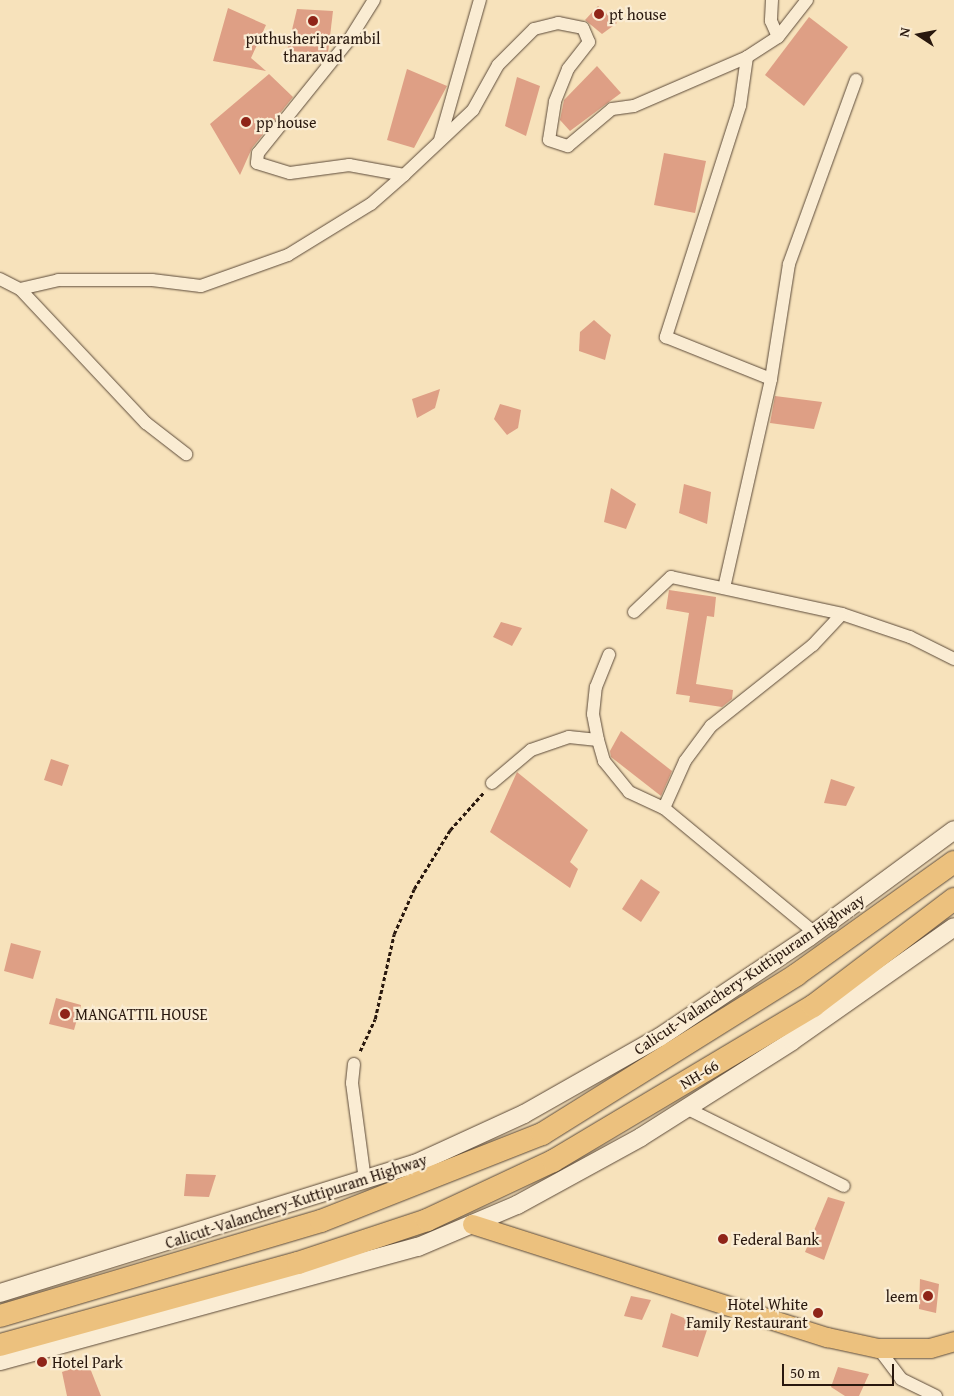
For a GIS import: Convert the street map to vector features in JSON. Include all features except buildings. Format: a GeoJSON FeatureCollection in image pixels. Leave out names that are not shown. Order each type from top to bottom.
{"type":"FeatureCollection","features":[{"type":"Feature","properties":{"kind":"highway","name":"Calicut-Valanchery-Kuttipuram Highway"},"geometry":{"type":"LineString","coordinates":[[0,1316],[321,1221],[542,1134],[796,975],[954,862]]}},
{"type":"Feature","properties":{"kind":"highway","name":"NH-66"},"geometry":{"type":"LineString","coordinates":[[0,1345],[298,1262],[427,1220],[553,1161],[813,1006],[954,899]]}},
{"type":"Feature","properties":{"kind":"main road"},"geometry":{"type":"LineString","coordinates":[[472,1224],[827,1336],[878,1348],[930,1348],[954,1341]]}},
{"type":"Feature","properties":{"kind":"street"},"geometry":{"type":"LineString","coordinates":[[374,0],[349,40],[258,153],[257,163],[290,173],[349,165],[404,175]]}},
{"type":"Feature","properties":{"kind":"street"},"geometry":{"type":"LineString","coordinates":[[440,142],[480,0]]}},
{"type":"Feature","properties":{"kind":"street"},"geometry":{"type":"LineString","coordinates":[[772,0],[771,21],[778,36]]}},
{"type":"Feature","properties":{"kind":"street"},"geometry":{"type":"LineString","coordinates":[[20,288],[58,280],[152,280],[201,286],[288,255],[371,204],[440,142],[473,110],[498,65],[534,29],[558,23],[583,28],[589,42],[568,69],[555,102],[549,140],[568,146],[612,109],[634,106],[747,57],[778,36],[807,0]]}},
{"type":"Feature","properties":{"kind":"street"},"geometry":{"type":"LineString","coordinates":[[747,57],[740,106],[666,337],[771,379]]}},
{"type":"Feature","properties":{"kind":"street"},"geometry":{"type":"LineString","coordinates":[[724,588],[771,379],[789,264],[856,80]]}},
{"type":"Feature","properties":{"kind":"street"},"geometry":{"type":"LineString","coordinates":[[0,279],[20,288],[146,423],[186,454]]}},
{"type":"Feature","properties":{"kind":"street"},"geometry":{"type":"LineString","coordinates":[[634,612],[671,577],[842,614],[910,638],[954,660]]}},
{"type":"Feature","properties":{"kind":"street"},"geometry":{"type":"LineString","coordinates":[[664,808],[686,761],[711,726],[814,645],[842,614]]}},
{"type":"Feature","properties":{"kind":"street"},"geometry":{"type":"LineString","coordinates":[[609,654],[596,687],[593,714],[604,761],[629,792],[664,808],[815,932]]}},
{"type":"Feature","properties":{"kind":"street"},"geometry":{"type":"LineString","coordinates":[[492,783],[531,750],[569,737],[598,740]]}},
{"type":"Feature","properties":{"kind":"street","name":"Calicut-Valanchery-Kuttipuram Highway"},"geometry":{"type":"LineString","coordinates":[[0,1293],[415,1164],[524,1114],[660,1037],[815,932],[954,830]]}},
{"type":"Feature","properties":{"kind":"street"},"geometry":{"type":"LineString","coordinates":[[0,1361],[418,1247],[517,1205],[686,1108],[792,1041],[954,927]]}},
{"type":"Feature","properties":{"kind":"street"},"geometry":{"type":"LineString","coordinates":[[354,1064],[352,1083],[365,1180]]}},
{"type":"Feature","properties":{"kind":"street"},"geometry":{"type":"LineString","coordinates":[[686,1108],[844,1186]]}},
{"type":"Feature","properties":{"kind":"street"},"geometry":{"type":"LineString","coordinates":[[878,1348],[901,1379],[936,1396]]}},
{"type":"Feature","properties":{"kind":"path"},"geometry":{"type":"LineString","coordinates":[[354,1064],[375,1019],[394,934],[414,889],[450,830],[492,783]]}},
{"type":"Feature","properties":{"kind":"place","name":"pt house"},"geometry":{"type":"Point","coordinates":[599,14]}},
{"type":"Feature","properties":{"kind":"place","name":"puthusheriparambil tharavad"},"geometry":{"type":"Point","coordinates":[313,21]}},
{"type":"Feature","properties":{"kind":"place","name":"pp house"},"geometry":{"type":"Point","coordinates":[246,122]}},
{"type":"Feature","properties":{"kind":"place","name":"MANGATTIL HOUSE"},"geometry":{"type":"Point","coordinates":[65,1014]}},
{"type":"Feature","properties":{"kind":"place","name":"Federal Bank"},"geometry":{"type":"Point","coordinates":[723,1239]}},
{"type":"Feature","properties":{"kind":"place","name":"leem"},"geometry":{"type":"Point","coordinates":[928,1296]}},
{"type":"Feature","properties":{"kind":"place","name":"Hotel White Family Restaurant"},"geometry":{"type":"Point","coordinates":[818,1313]}},
{"type":"Feature","properties":{"kind":"place","name":"Hotel Park"},"geometry":{"type":"Point","coordinates":[42,1362]}}]}
